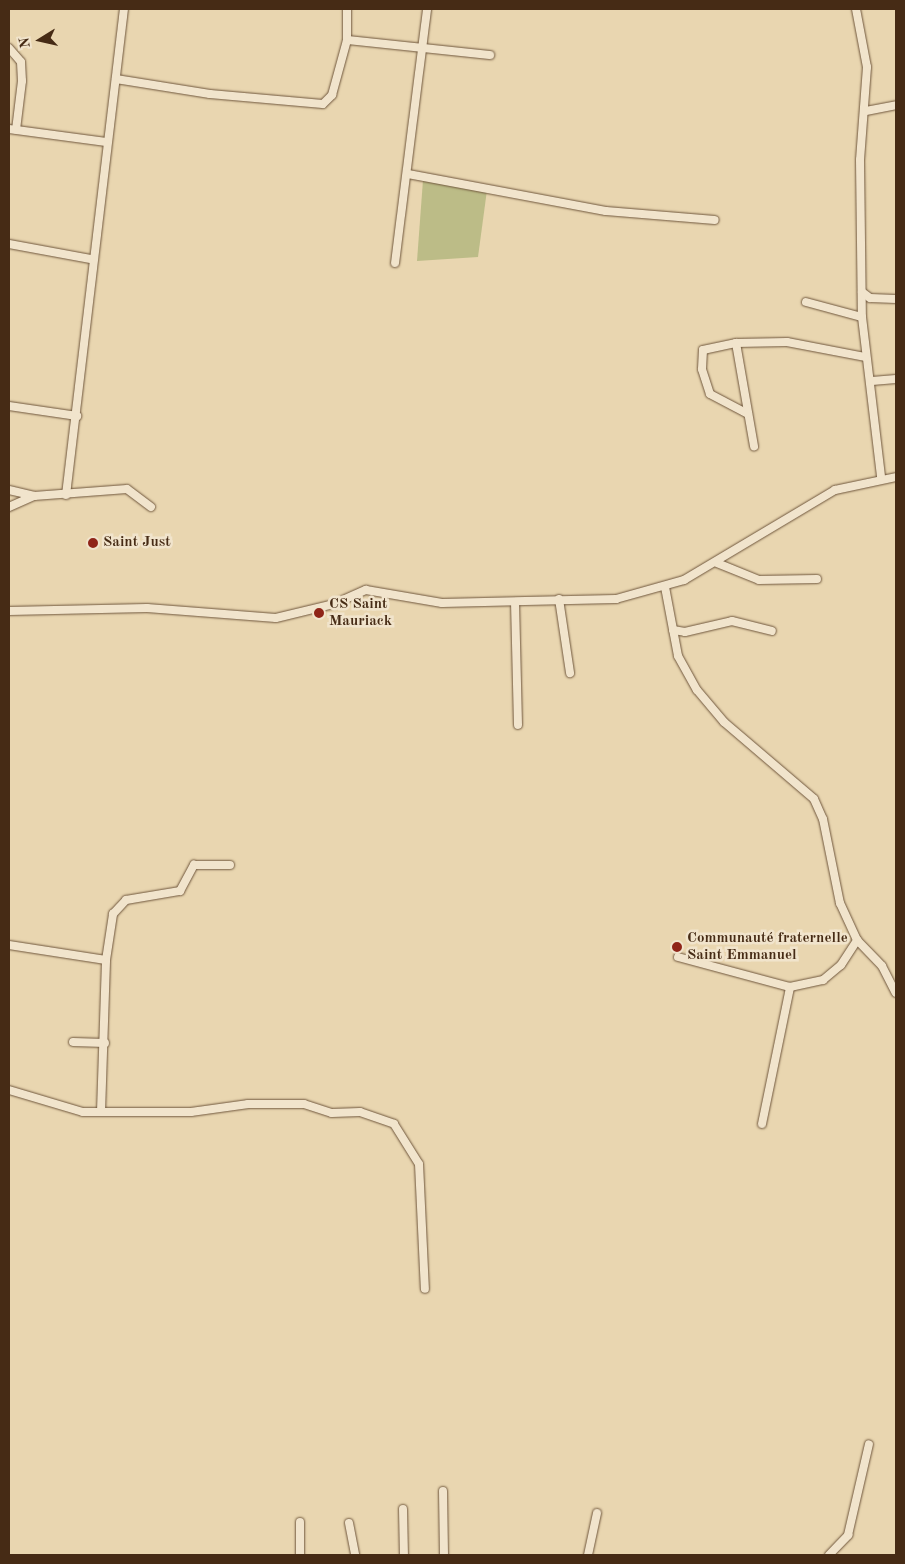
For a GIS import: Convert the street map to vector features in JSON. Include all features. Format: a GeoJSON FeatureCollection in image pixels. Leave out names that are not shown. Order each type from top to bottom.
{"type":"FeatureCollection","features":[{"type":"Feature","properties":{"kind":"street"},"geometry":{"type":"LineString","coordinates":[[66,495],[77,416],[91,259],[124,9]]}},
{"type":"Feature","properties":{"kind":"street"},"geometry":{"type":"LineString","coordinates":[[116,79],[323,104],[332,95],[347,40],[347,9]]}},
{"type":"Feature","properties":{"kind":"street"},"geometry":{"type":"LineString","coordinates":[[394,263],[408,174],[420,49],[427,9]]}},
{"type":"Feature","properties":{"kind":"street"},"geometry":{"type":"LineString","coordinates":[[856,9],[867,66],[866,111],[860,160],[864,357],[872,381],[881,478]]}},
{"type":"Feature","properties":{"kind":"street"},"geometry":{"type":"LineString","coordinates":[[347,40],[490,55]]}},
{"type":"Feature","properties":{"kind":"street"},"geometry":{"type":"LineString","coordinates":[[9,48],[21,62],[22,81],[13,130],[106,142]]}},
{"type":"Feature","properties":{"kind":"street"},"geometry":{"type":"LineString","coordinates":[[866,111],[896,105]]}},
{"type":"Feature","properties":{"kind":"street"},"geometry":{"type":"LineString","coordinates":[[408,174],[606,211],[715,220]]}},
{"type":"Feature","properties":{"kind":"street"},"geometry":{"type":"LineString","coordinates":[[9,244],[91,259]]}},
{"type":"Feature","properties":{"kind":"street"},"geometry":{"type":"LineString","coordinates":[[862,292],[870,298],[896,299]]}},
{"type":"Feature","properties":{"kind":"street"},"geometry":{"type":"LineString","coordinates":[[806,302],[862,316]]}},
{"type":"Feature","properties":{"kind":"street"},"geometry":{"type":"LineString","coordinates":[[748,414],[713,398],[702,369],[702,350],[736,343],[786,342],[864,357]]}},
{"type":"Feature","properties":{"kind":"street"},"geometry":{"type":"LineString","coordinates":[[736,343],[754,446]]}},
{"type":"Feature","properties":{"kind":"street"},"geometry":{"type":"LineString","coordinates":[[872,381],[896,379]]}},
{"type":"Feature","properties":{"kind":"street"},"geometry":{"type":"LineString","coordinates":[[9,406],[77,416]]}},
{"type":"Feature","properties":{"kind":"street"},"geometry":{"type":"LineString","coordinates":[[9,611],[147,608],[276,618],[334,604],[366,590],[442,603],[616,599],[665,587],[717,562],[835,490],[881,478],[896,477]]}},
{"type":"Feature","properties":{"kind":"street"},"geometry":{"type":"LineString","coordinates":[[9,490],[34,496],[127,489],[152,507]]}},
{"type":"Feature","properties":{"kind":"street"},"geometry":{"type":"LineString","coordinates":[[9,507],[34,496]]}},
{"type":"Feature","properties":{"kind":"street"},"geometry":{"type":"LineString","coordinates":[[717,562],[759,580],[817,579]]}},
{"type":"Feature","properties":{"kind":"street"},"geometry":{"type":"LineString","coordinates":[[665,587],[678,656],[697,690],[724,722],[814,799],[823,819],[836,890],[857,940],[882,966],[896,993]]}},
{"type":"Feature","properties":{"kind":"street"},"geometry":{"type":"LineString","coordinates":[[559,599],[570,673]]}},
{"type":"Feature","properties":{"kind":"street"},"geometry":{"type":"LineString","coordinates":[[515,602],[518,725]]}},
{"type":"Feature","properties":{"kind":"street"},"geometry":{"type":"LineString","coordinates":[[673,630],[685,632],[732,621],[772,630]]}},
{"type":"Feature","properties":{"kind":"street"},"geometry":{"type":"LineString","coordinates":[[100,1112],[105,1043],[106,960],[111,919],[122,903],[180,891],[194,865],[230,865]]}},
{"type":"Feature","properties":{"kind":"street"},"geometry":{"type":"LineString","coordinates":[[678,957],[790,987],[823,980],[841,965],[857,940]]}},
{"type":"Feature","properties":{"kind":"street"},"geometry":{"type":"LineString","coordinates":[[9,945],[106,960]]}},
{"type":"Feature","properties":{"kind":"street"},"geometry":{"type":"LineString","coordinates":[[762,1124],[790,987]]}},
{"type":"Feature","properties":{"kind":"street"},"geometry":{"type":"LineString","coordinates":[[73,1042],[105,1043]]}},
{"type":"Feature","properties":{"kind":"street"},"geometry":{"type":"LineString","coordinates":[[9,1090],[100,1112],[191,1112],[248,1104],[304,1104],[332,1113],[360,1112],[394,1124],[420,1164],[425,1289]]}},
{"type":"Feature","properties":{"kind":"street"},"geometry":{"type":"LineString","coordinates":[[829,1555],[848,1534],[869,1444]]}},
{"type":"Feature","properties":{"kind":"street"},"geometry":{"type":"LineString","coordinates":[[442,1491],[444,1555]]}},
{"type":"Feature","properties":{"kind":"street"},"geometry":{"type":"LineString","coordinates":[[403,1509],[404,1555]]}},
{"type":"Feature","properties":{"kind":"street"},"geometry":{"type":"LineString","coordinates":[[588,1555],[597,1513]]}},
{"type":"Feature","properties":{"kind":"street"},"geometry":{"type":"LineString","coordinates":[[300,1522],[300,1555]]}},
{"type":"Feature","properties":{"kind":"street"},"geometry":{"type":"LineString","coordinates":[[349,1523],[354,1555]]}},
{"type":"Feature","properties":{"kind":"green space"},"geometry":{"type":"Polygon","coordinates":[[[423,180],[487,190],[478,257],[417,261],[423,180]]]}},
{"type":"Feature","properties":{"kind":"place","name":"Saint Just"},"geometry":{"type":"Point","coordinates":[93,543]}},
{"type":"Feature","properties":{"kind":"place","name":"CS Saint Mauriack"},"geometry":{"type":"Point","coordinates":[319,613]}},
{"type":"Feature","properties":{"kind":"place","name":"Communauté fraternelle Saint Emmanuel"},"geometry":{"type":"Point","coordinates":[677,947]}}]}
